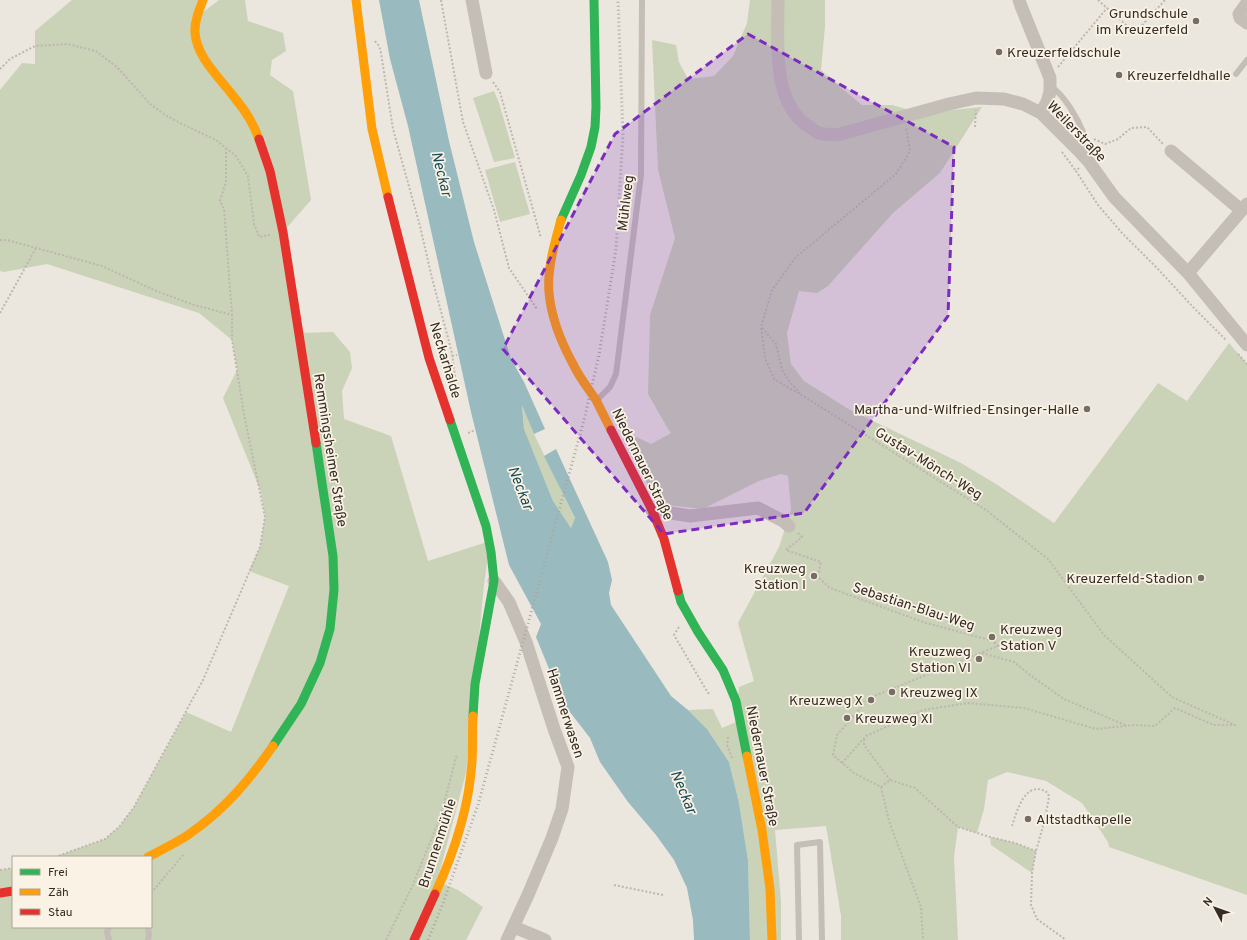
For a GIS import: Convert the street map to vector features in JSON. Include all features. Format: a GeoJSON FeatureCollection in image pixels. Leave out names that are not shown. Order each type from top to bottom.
{"type":"FeatureCollection","features":[{"type":"Feature","properties":{"kind":"street","name":"Remmingsheimer Straße"},"geometry":{"type":"LineString","coordinates":[[150,856],[188,836],[226,805],[255,772],[301,704],[320,663],[330,628],[334,590],[333,556],[283,232],[272,179],[257,134],[233,95],[211,68],[200,50],[195,33],[198,15],[203,0]]}},
{"type":"Feature","properties":{"kind":"street","name":"Neckarhalde"},"geometry":{"type":"LineString","coordinates":[[356,0],[372,129],[389,201],[429,358],[486,526],[491,552],[494,581],[475,684],[472,726]]}},
{"type":"Feature","properties":{"kind":"street"},"geometry":{"type":"LineString","coordinates":[[472,0],[486,74]]}},
{"type":"Feature","properties":{"kind":"street","name":"Niedernauer Straße"},"geometry":{"type":"LineString","coordinates":[[594,0],[595,127],[581,175],[561,220],[554,242],[549,291],[553,315],[561,339],[573,365],[596,401],[652,510],[664,539],[681,602],[698,632],[723,670],[736,701],[762,830],[770,889],[772,940]]}},
{"type":"Feature","properties":{"kind":"street","name":"Weilerstraße"},"geometry":{"type":"LineString","coordinates":[[778,0],[778,57],[784,93],[792,111],[803,123],[818,133],[837,135],[976,98],[1004,99],[1023,104],[1040,113],[1089,162],[1114,197],[1188,272],[1247,345]]}},
{"type":"Feature","properties":{"kind":"street"},"geometry":{"type":"LineString","coordinates":[[1019,0],[1050,82],[1050,92],[1047,102],[1040,113]]}},
{"type":"Feature","properties":{"kind":"street"},"geometry":{"type":"LineString","coordinates":[[1247,3],[1239,14],[1240,18],[1247,24]]}},
{"type":"Feature","properties":{"kind":"street"},"geometry":{"type":"LineString","coordinates":[[1171,151],[1244,207],[1188,272]]}},
{"type":"Feature","properties":{"kind":"street"},"geometry":{"type":"LineString","coordinates":[[652,510],[690,516],[758,508],[783,521],[789,526]]}},
{"type":"Feature","properties":{"kind":"street","name":"Hammerwasen"},"geometry":{"type":"LineString","coordinates":[[494,581],[509,602],[526,642],[568,768],[562,809],[552,838],[507,940]]}},
{"type":"Feature","properties":{"kind":"street","name":"Brunnenmühle"},"geometry":{"type":"LineString","coordinates":[[414,940],[444,874],[465,812],[472,762],[472,726]]}},
{"type":"Feature","properties":{"kind":"street"},"geometry":{"type":"LineString","coordinates":[[0,893],[12,891]]}},
{"type":"Feature","properties":{"kind":"street"},"geometry":{"type":"LineString","coordinates":[[514,927],[545,940]]}},
{"type":"Feature","properties":{"kind":"lane","name":"Mühlweg"},"geometry":{"type":"LineString","coordinates":[[596,401],[610,388],[616,374],[641,175],[642,0]]}},
{"type":"Feature","properties":{"kind":"lane"},"geometry":{"type":"LineString","coordinates":[[1236,74],[1247,60]]}},
{"type":"Feature","properties":{"kind":"lane"},"geometry":{"type":"LineString","coordinates":[[1050,82],[1059,92],[1084,134],[1088,148],[1089,162]]}},
{"type":"Feature","properties":{"kind":"lane"},"geometry":{"type":"LineString","coordinates":[[799,940],[797,845],[820,842],[822,940]]}},
{"type":"Feature","properties":{"kind":"lane"},"geometry":{"type":"LineString","coordinates":[[109,928],[107,932],[109,940]]}},
{"type":"Feature","properties":{"kind":"lane"},"geometry":{"type":"LineString","coordinates":[[148,928],[148,940]]}},
{"type":"Feature","properties":{"kind":"path"},"geometry":{"type":"LineString","coordinates":[[441,0],[463,122],[494,210],[509,268],[540,314],[553,315]]}},
{"type":"Feature","properties":{"kind":"path"},"geometry":{"type":"LineString","coordinates":[[1098,0],[1135,32],[1165,0]]}},
{"type":"Feature","properties":{"kind":"path"},"geometry":{"type":"LineString","coordinates":[[1050,82],[1107,8]]}},
{"type":"Feature","properties":{"kind":"path"},"geometry":{"type":"LineString","coordinates":[[0,69],[10,59],[35,46],[67,44],[96,51],[118,68],[150,103],[165,115],[216,140],[236,156],[248,176],[254,224],[259,237],[283,232]]}},
{"type":"Feature","properties":{"kind":"path"},"geometry":{"type":"LineString","coordinates":[[379,46],[393,129],[420,226],[452,356],[455,376],[452,388],[440,391]]}},
{"type":"Feature","properties":{"kind":"path"},"geometry":{"type":"LineString","coordinates":[[486,74],[500,92],[541,240]]}},
{"type":"Feature","properties":{"kind":"path"},"geometry":{"type":"LineString","coordinates":[[975,127],[976,98]]}},
{"type":"Feature","properties":{"kind":"path","name":"Gustav-Mönch-Weg"},"geometry":{"type":"LineString","coordinates":[[904,117],[910,151],[896,174],[796,257],[772,290],[761,327],[765,358],[774,379],[986,510],[1048,559],[1104,635],[1172,697],[1235,725],[1214,725],[1175,708],[1156,726],[1126,726]]}},
{"type":"Feature","properties":{"kind":"path"},"geometry":{"type":"LineString","coordinates":[[1084,134],[1105,144],[1118,139],[1131,128],[1147,127],[1158,140],[1171,151]]}},
{"type":"Feature","properties":{"kind":"path"},"geometry":{"type":"LineString","coordinates":[[58,856],[105,839],[119,827],[134,807],[203,680],[260,547],[265,517],[244,414],[232,340],[232,315],[224,208],[220,201],[226,182],[226,148]]}},
{"type":"Feature","properties":{"kind":"path"},"geometry":{"type":"LineString","coordinates":[[1060,150],[1076,170],[1098,205],[1122,233],[1216,329]]}},
{"type":"Feature","properties":{"kind":"path"},"geometry":{"type":"LineString","coordinates":[[1076,170],[1089,162]]}},
{"type":"Feature","properties":{"kind":"path"},"geometry":{"type":"LineString","coordinates":[[0,240],[7,240],[102,266],[154,290],[191,304],[232,315]]}},
{"type":"Feature","properties":{"kind":"path"},"geometry":{"type":"LineString","coordinates":[[0,313],[36,248]]}},
{"type":"Feature","properties":{"kind":"path"},"geometry":{"type":"LineString","coordinates":[[761,327],[776,344],[782,370],[789,382],[803,396]]}},
{"type":"Feature","properties":{"kind":"path"},"geometry":{"type":"LineString","coordinates":[[452,356],[457,355]]}},
{"type":"Feature","properties":{"kind":"path","name":"Sebastian-Blau-Weg"},"geometry":{"type":"LineString","coordinates":[[789,526],[802,537],[786,550],[821,562],[818,578],[830,588],[926,623],[993,641],[998,646],[870,698],[837,735],[833,755],[854,773],[881,787]]}},
{"type":"Feature","properties":{"kind":"path"},"geometry":{"type":"LineString","coordinates":[[681,622],[674,635],[708,693],[711,693]]}},
{"type":"Feature","properties":{"kind":"path"},"geometry":{"type":"LineString","coordinates":[[982,652],[1014,662],[1064,699],[1126,726]]}},
{"type":"Feature","properties":{"kind":"path"},"geometry":{"type":"LineString","coordinates":[[842,763],[866,736],[923,710],[968,702],[1024,708],[1096,729],[1126,726]]}},
{"type":"Feature","properties":{"kind":"path"},"geometry":{"type":"LineString","coordinates":[[864,738],[864,745],[890,780],[915,788],[958,827],[1015,843],[1036,852]]}},
{"type":"Feature","properties":{"kind":"path"},"geometry":{"type":"LineString","coordinates":[[386,940],[412,887],[441,814],[457,754]]}},
{"type":"Feature","properties":{"kind":"path"},"geometry":{"type":"LineString","coordinates":[[890,780],[881,787],[889,821],[921,907],[922,940]]}},
{"type":"Feature","properties":{"kind":"path"},"geometry":{"type":"LineString","coordinates":[[1012,826],[1018,807],[1027,793],[1034,790],[1043,789],[1048,793],[1049,797],[1045,819],[1032,873],[1030,905],[1037,919],[1066,940]]}},
{"type":"Feature","properties":{"kind":"path"},"geometry":{"type":"LineString","coordinates":[[152,892],[185,854]]}},
{"type":"Feature","properties":{"kind":"path"},"geometry":{"type":"LineString","coordinates":[[0,870],[12,868]]}},
{"type":"Feature","properties":{"kind":"path"},"geometry":{"type":"LineString","coordinates":[[614,885],[663,895]]}},
{"type":"Feature","properties":{"kind":"highlighted area"},"geometry":{"type":"Polygon","coordinates":[[[748,34],[954,147],[948,316],[804,513],[664,534],[503,349],[615,134],[748,34]]]}},
{"type":"Feature","properties":{"kind":"green space"},"geometry":{"type":"Polygon","coordinates":[[[72,0],[198,0],[191,21],[219,0],[245,0],[248,21],[283,33],[286,51],[272,60],[270,75],[293,91],[311,200],[283,232],[299,333],[333,332],[350,352],[352,368],[342,391],[344,419],[391,436],[428,561],[487,542],[487,563],[466,773],[437,881],[458,890],[483,907],[466,940],[0,940],[0,870],[12,868],[12,928],[152,928],[152,856],[58,856],[105,839],[119,827],[134,807],[186,712],[231,732],[289,586],[249,571],[260,547],[265,517],[261,492],[223,398],[237,370],[232,340],[199,313],[47,264],[4,272],[0,271],[0,90],[22,63],[35,64],[35,31],[72,0]]]}},
{"type":"Feature","properties":{"kind":"green space"},"geometry":{"type":"Polygon","coordinates":[[[750,0],[825,0],[825,26],[821,70],[862,105],[892,105],[913,111],[918,117],[952,110],[982,107],[940,173],[893,213],[828,286],[817,293],[799,291],[787,333],[791,364],[804,381],[850,410],[961,463],[996,484],[1054,523],[1158,383],[1187,401],[1229,343],[1247,364],[1247,895],[1109,847],[1108,842],[1082,803],[1046,781],[1007,772],[988,780],[984,809],[977,833],[958,827],[954,857],[958,940],[841,940],[841,916],[826,826],[775,830],[781,901],[781,940],[750,940],[748,860],[739,803],[729,762],[707,729],[688,710],[713,709],[722,728],[736,722],[739,687],[754,681],[738,623],[779,547],[791,510],[788,476],[781,474],[759,481],[703,509],[658,504],[626,442],[637,437],[651,444],[671,433],[648,394],[650,315],[675,238],[658,170],[652,40],[676,45],[679,62],[688,79],[714,76],[733,56],[747,23],[750,0]]]}},
{"type":"Feature","properties":{"kind":"green space"},"geometry":{"type":"Polygon","coordinates":[[[494,91],[515,158],[494,162],[473,98],[494,91]]]}},
{"type":"Feature","properties":{"kind":"green space"},"geometry":{"type":"Polygon","coordinates":[[[515,162],[530,214],[500,222],[485,170],[515,162]]]}},
{"type":"Feature","properties":{"kind":"green space"},"geometry":{"type":"Polygon","coordinates":[[[522,403],[534,434],[575,519],[571,528],[553,501],[524,429],[522,403]]]}},
{"type":"Feature","properties":{"kind":"green space"},"geometry":{"type":"Polygon","coordinates":[[[990,837],[1015,843],[1036,851],[1032,873],[991,845],[990,837]]]}},
{"type":"Feature","properties":{"kind":"water","name":"Neckar"},"geometry":{"type":"Polygon","coordinates":[[[379,0],[419,0],[449,141],[474,242],[511,359],[524,382],[545,429],[534,434],[522,405],[524,429],[553,501],[571,528],[575,518],[544,456],[556,449],[608,562],[612,580],[609,593],[611,605],[671,696],[707,729],[729,762],[739,803],[748,860],[750,940],[694,940],[693,920],[687,888],[674,860],[656,835],[628,802],[600,762],[590,738],[563,703],[536,637],[541,624],[509,565],[471,412],[408,126],[390,59],[379,0]]]}},
{"type":"Feature","properties":{"kind":"railway"},"geometry":{"type":"LineString","coordinates":[[428,940],[442,906],[478,805],[584,420],[599,355],[616,249],[623,135],[618,0]]}},
{"type":"Feature","properties":{"kind":"traffic: fast"},"geometry":{"type":"LineString","coordinates":[[561,220],[581,175],[591,147],[595,127],[594,0]]}},
{"type":"Feature","properties":{"kind":"traffic: fast"},"geometry":{"type":"LineString","coordinates":[[450,420],[486,526],[491,552],[494,581],[475,684],[473,716]]}},
{"type":"Feature","properties":{"kind":"traffic: fast"},"geometry":{"type":"LineString","coordinates":[[273,746],[301,704],[320,663],[330,629],[334,590],[333,556],[316,443]]}},
{"type":"Feature","properties":{"kind":"traffic: fast"},"geometry":{"type":"LineString","coordinates":[[678,591],[681,602],[698,632],[723,670],[736,701],[747,756]]}},
{"type":"Feature","properties":{"kind":"traffic: slow"},"geometry":{"type":"LineString","coordinates":[[203,0],[195,25],[195,33],[200,51],[210,67],[245,112],[259,139]]}},
{"type":"Feature","properties":{"kind":"traffic: slow"},"geometry":{"type":"LineString","coordinates":[[356,0],[372,129],[388,197]]}},
{"type":"Feature","properties":{"kind":"traffic: slow"},"geometry":{"type":"LineString","coordinates":[[561,220],[549,274],[549,292],[552,311],[557,329],[569,356],[578,373],[596,400],[611,430]]}},
{"type":"Feature","properties":{"kind":"traffic: slow"},"geometry":{"type":"LineString","coordinates":[[435,894],[460,830],[468,796],[472,762],[473,716]]}},
{"type":"Feature","properties":{"kind":"traffic: slow"},"geometry":{"type":"LineString","coordinates":[[150,856],[183,838],[213,816],[235,795],[273,746]]}},
{"type":"Feature","properties":{"kind":"traffic: slow"},"geometry":{"type":"LineString","coordinates":[[747,756],[762,830],[770,889],[772,940]]}},
{"type":"Feature","properties":{"kind":"traffic: jam"},"geometry":{"type":"LineString","coordinates":[[259,139],[270,171],[283,232],[316,443]]}},
{"type":"Feature","properties":{"kind":"traffic: jam"},"geometry":{"type":"LineString","coordinates":[[388,197],[429,358],[450,420]]}},
{"type":"Feature","properties":{"kind":"traffic: jam"},"geometry":{"type":"LineString","coordinates":[[611,430],[652,510],[664,539],[678,591]]}},
{"type":"Feature","properties":{"kind":"traffic: jam"},"geometry":{"type":"LineString","coordinates":[[0,893],[12,891]]}},
{"type":"Feature","properties":{"kind":"traffic: jam"},"geometry":{"type":"LineString","coordinates":[[414,940],[435,894]]}},
{"type":"Feature","properties":{"kind":"place","name":"Grundschule im Kreuzerfeld"},"geometry":{"type":"Point","coordinates":[1196,21]}},
{"type":"Feature","properties":{"kind":"place","name":"Kreuzerfeldschule"},"geometry":{"type":"Point","coordinates":[999,52]}},
{"type":"Feature","properties":{"kind":"place","name":"Kreuzerfeldhalle"},"geometry":{"type":"Point","coordinates":[1119,75]}},
{"type":"Feature","properties":{"kind":"place","name":"Martha-und-Wilfried-Ensinger-Halle"},"geometry":{"type":"Point","coordinates":[1087,409]}},
{"type":"Feature","properties":{"kind":"place","name":"Kreuzweg Station I"},"geometry":{"type":"Point","coordinates":[814,576]}},
{"type":"Feature","properties":{"kind":"place","name":"Kreuzerfeld-Stadion"},"geometry":{"type":"Point","coordinates":[1201,578]}},
{"type":"Feature","properties":{"kind":"place","name":"Kreuzweg Station V"},"geometry":{"type":"Point","coordinates":[992,637]}},
{"type":"Feature","properties":{"kind":"place","name":"Kreuzweg Station VI"},"geometry":{"type":"Point","coordinates":[979,659]}},
{"type":"Feature","properties":{"kind":"place","name":"Kreuzweg IX"},"geometry":{"type":"Point","coordinates":[892,692]}},
{"type":"Feature","properties":{"kind":"place","name":"Kreuzweg X"},"geometry":{"type":"Point","coordinates":[871,700]}},
{"type":"Feature","properties":{"kind":"place","name":"Kreuzweg XI"},"geometry":{"type":"Point","coordinates":[847,718]}},
{"type":"Feature","properties":{"kind":"place","name":"Altstadtkapelle"},"geometry":{"type":"Point","coordinates":[1028,819]}}]}
